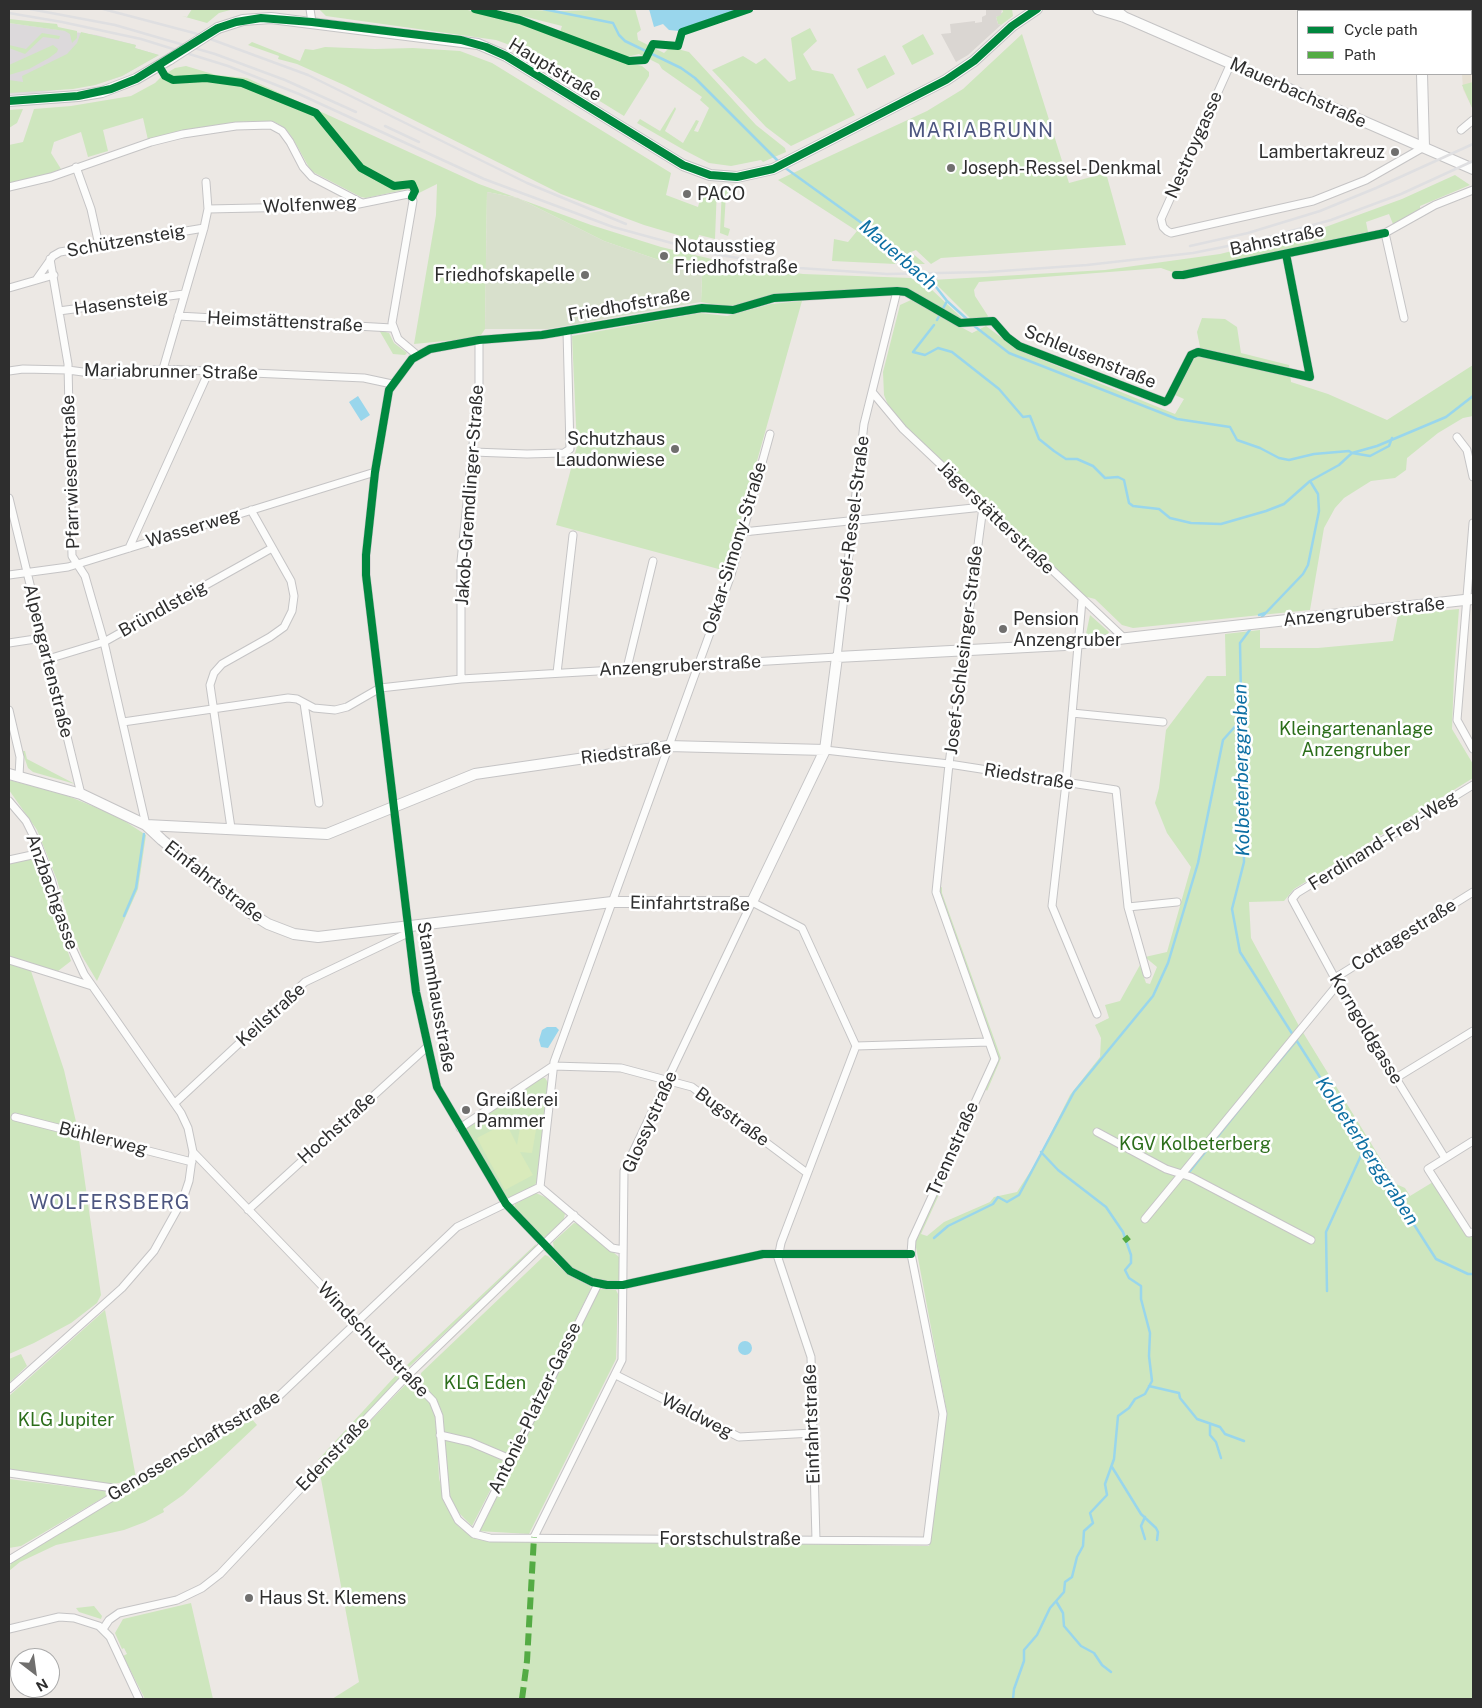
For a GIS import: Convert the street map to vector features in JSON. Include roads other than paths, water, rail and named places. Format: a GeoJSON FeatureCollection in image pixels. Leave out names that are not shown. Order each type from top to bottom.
{"type":"FeatureCollection","features":[{"type":"Feature","properties":{"kind":"street"},"geometry":{"type":"LineString","coordinates":[[310,9],[312,22]]}},
{"type":"Feature","properties":{"kind":"street","name":"Hauptstraße"},"geometry":{"type":"LineString","coordinates":[[9,101],[78,96],[102,92],[136,79],[218,28],[254,18],[312,22],[478,44],[506,56],[690,169],[710,175],[737,177],[773,169],[946,80],[974,61],[1004,32],[1037,9]]}},
{"type":"Feature","properties":{"kind":"street","name":"Mauerbachstraße"},"geometry":{"type":"LineString","coordinates":[[1098,9],[1124,17],[1473,169]]}},
{"type":"Feature","properties":{"kind":"street","name":"Mauerbachstraße"},"geometry":{"type":"LineString","coordinates":[[1114,9],[1124,17]]}},
{"type":"Feature","properties":{"kind":"street","name":"Nestroygasse"},"geometry":{"type":"LineString","coordinates":[[1230,63],[1162,219],[1163,227],[1171,233],[1313,201],[1366,180],[1424,147]]}},
{"type":"Feature","properties":{"kind":"street"},"geometry":{"type":"LineString","coordinates":[[1422,75],[1424,147]]}},
{"type":"Feature","properties":{"kind":"street"},"geometry":{"type":"LineString","coordinates":[[1461,130],[1473,120]]}},
{"type":"Feature","properties":{"kind":"street"},"geometry":{"type":"LineString","coordinates":[[9,187],[51,177],[151,142],[183,134],[236,126],[272,125],[282,131],[303,167],[312,177],[362,202]]}},
{"type":"Feature","properties":{"kind":"street"},"geometry":{"type":"LineString","coordinates":[[76,167],[91,210],[99,245]]}},
{"type":"Feature","properties":{"kind":"street"},"geometry":{"type":"LineString","coordinates":[[164,369],[204,228],[208,209],[206,182]]}},
{"type":"Feature","properties":{"kind":"street","name":"Bahnstraße"},"geometry":{"type":"LineString","coordinates":[[1176,275],[1385,233],[1428,209],[1473,190]]}},
{"type":"Feature","properties":{"kind":"street","name":"Wolfenweg"},"geometry":{"type":"LineString","coordinates":[[208,209],[349,206],[408,194],[412,197],[392,328]]}},
{"type":"Feature","properties":{"kind":"street","name":"Schützensteig"},"geometry":{"type":"LineString","coordinates":[[50,259],[60,252],[204,228]]}},
{"type":"Feature","properties":{"kind":"street"},"geometry":{"type":"LineString","coordinates":[[1385,233],[1404,318]]}},
{"type":"Feature","properties":{"kind":"street","name":"Schleusenstraße"},"geometry":{"type":"LineString","coordinates":[[986,322],[993,321],[1007,337],[1019,346],[1163,402],[1168,400],[1191,355],[1198,352],[1310,377],[1286,254]]}},
{"type":"Feature","properties":{"kind":"street"},"geometry":{"type":"LineString","coordinates":[[36,280],[50,259]]}},
{"type":"Feature","properties":{"kind":"street","name":"Pfarrwiesenstraße"},"geometry":{"type":"LineString","coordinates":[[50,259],[68,370],[72,556],[85,576],[104,642],[146,825]]}},
{"type":"Feature","properties":{"kind":"street"},"geometry":{"type":"LineString","coordinates":[[9,288],[54,275]]}},
{"type":"Feature","properties":{"kind":"street","name":"Friedhofstraße"},"geometry":{"type":"LineString","coordinates":[[415,353],[479,340],[542,335],[702,308],[733,310],[774,298],[897,291],[906,292],[957,322],[967,324],[986,322]]}},
{"type":"Feature","properties":{"kind":"street","name":"Josef-Ressel-Straße"},"geometry":{"type":"LineString","coordinates":[[825,750],[863,433],[897,291]]}},
{"type":"Feature","properties":{"kind":"street","name":"Hasensteig"},"geometry":{"type":"LineString","coordinates":[[59,311],[184,294]]}},
{"type":"Feature","properties":{"kind":"street","name":"Heimstättenstraße"},"geometry":{"type":"LineString","coordinates":[[178,316],[392,328]]}},
{"type":"Feature","properties":{"kind":"street"},"geometry":{"type":"LineString","coordinates":[[392,328],[398,339],[415,353],[392,384]]}},
{"type":"Feature","properties":{"kind":"street"},"geometry":{"type":"LineString","coordinates":[[473,452],[536,454],[564,453],[570,449],[572,443],[567,331]]}},
{"type":"Feature","properties":{"kind":"street","name":"Jakob-Gremdlinger-Straße"},"geometry":{"type":"LineString","coordinates":[[461,679],[461,561],[479,386],[479,340]]}},
{"type":"Feature","properties":{"kind":"street","name":"Mariabrunner Straße"},"geometry":{"type":"LineString","coordinates":[[9,372],[23,369],[68,370],[105,375],[164,369],[374,378],[392,384]]}},
{"type":"Feature","properties":{"kind":"street"},"geometry":{"type":"LineString","coordinates":[[129,548],[209,371]]}},
{"type":"Feature","properties":{"kind":"street","name":"Stammhausstraße"},"geometry":{"type":"LineString","coordinates":[[392,384],[385,403],[375,472],[366,569],[407,930],[416,992],[427,1047],[437,1087],[506,1204],[573,1273],[598,1284]]}},
{"type":"Feature","properties":{"kind":"street","name":"Jägerstätterstraße"},"geometry":{"type":"LineString","coordinates":[[873,393],[903,429],[983,507],[1124,638]]}},
{"type":"Feature","properties":{"kind":"street","name":"Oskar-Simony-Straße"},"geometry":{"type":"LineString","coordinates":[[668,746],[731,575],[770,434]]}},
{"type":"Feature","properties":{"kind":"street"},"geometry":{"type":"LineString","coordinates":[[1457,436],[1467,450],[1473,477]]}},
{"type":"Feature","properties":{"kind":"street","name":"Wasserweg"},"geometry":{"type":"LineString","coordinates":[[9,575],[76,564],[375,472]]}},
{"type":"Feature","properties":{"kind":"street","name":"Alpengartenstraße"},"geometry":{"type":"LineString","coordinates":[[9,498],[25,573],[81,794]]}},
{"type":"Feature","properties":{"kind":"street"},"geometry":{"type":"LineString","coordinates":[[743,532],[853,519],[983,507]]}},
{"type":"Feature","properties":{"kind":"street","name":"Josef-Schlesinger-Straße"},"geometry":{"type":"LineString","coordinates":[[949,764],[983,507]]}},
{"type":"Feature","properties":{"kind":"street"},"geometry":{"type":"LineString","coordinates":[[231,828],[210,686],[214,673],[222,664],[284,627],[292,611],[294,596],[290,581],[251,510]]}},
{"type":"Feature","properties":{"kind":"street"},"geometry":{"type":"LineString","coordinates":[[1473,523],[1471,601],[1457,720],[1470,736],[1473,749]]}},
{"type":"Feature","properties":{"kind":"street"},"geometry":{"type":"LineString","coordinates":[[556,673],[573,536]]}},
{"type":"Feature","properties":{"kind":"street","name":"Bründlsteig"},"geometry":{"type":"LineString","coordinates":[[48,659],[104,642],[272,548]]}},
{"type":"Feature","properties":{"kind":"street"},"geometry":{"type":"LineString","coordinates":[[627,668],[653,561]]}},
{"type":"Feature","properties":{"kind":"street"},"geometry":{"type":"LineString","coordinates":[[1082,600],[1066,783],[1052,906],[1097,1014]]}},
{"type":"Feature","properties":{"kind":"street","name":"Anzengruberstraße"},"geometry":{"type":"LineString","coordinates":[[123,722],[288,698],[297,699],[320,710],[341,709],[380,688],[461,679],[627,668],[1078,644],[1246,624],[1471,601]]}},
{"type":"Feature","properties":{"kind":"street"},"geometry":{"type":"LineString","coordinates":[[9,643],[42,638]]}},
{"type":"Feature","properties":{"kind":"street"},"geometry":{"type":"LineString","coordinates":[[304,703],[319,803]]}},
{"type":"Feature","properties":{"kind":"street"},"geometry":{"type":"LineString","coordinates":[[9,710],[20,757],[14,775]]}},
{"type":"Feature","properties":{"kind":"street"},"geometry":{"type":"LineString","coordinates":[[1072,713],[1163,722]]}},
{"type":"Feature","properties":{"kind":"street"},"geometry":{"type":"LineString","coordinates":[[623,1250],[612,1248],[540,1187],[553,1066],[668,746]]}},
{"type":"Feature","properties":{"kind":"street","name":"Riedstraße"},"geometry":{"type":"LineString","coordinates":[[146,825],[327,834],[476,774],[668,746],[825,750],[949,764],[1116,790],[1128,907]]}},
{"type":"Feature","properties":{"kind":"street","name":"Glossystraße"},"geometry":{"type":"LineString","coordinates":[[534,1538],[616,1375],[622,1358],[624,1171],[825,750]]}},
{"type":"Feature","properties":{"kind":"street","name":"Trennstraße"},"geometry":{"type":"LineString","coordinates":[[927,1541],[943,1414],[911,1254],[912,1240],[995,1059],[936,892],[949,764]]}},
{"type":"Feature","properties":{"kind":"street","name":"Einfahrtstraße"},"geometry":{"type":"LineString","coordinates":[[14,775],[81,794],[146,825],[252,914],[282,931],[318,937],[407,930],[612,902],[752,902],[802,928],[856,1046]]}},
{"type":"Feature","properties":{"kind":"street","name":"Ferdinand-Frey-Weg"},"geometry":{"type":"LineString","coordinates":[[1293,897],[1473,785]]}},
{"type":"Feature","properties":{"kind":"street","name":"Anzbachgasse"},"geometry":{"type":"LineString","coordinates":[[9,801],[26,821],[41,853],[70,944],[92,986],[175,1103],[188,1128],[193,1152]]}},
{"type":"Feature","properties":{"kind":"street"},"geometry":{"type":"LineString","coordinates":[[9,860],[41,853]]}},
{"type":"Feature","properties":{"kind":"street","name":"Cottagestraße"},"geometry":{"type":"LineString","coordinates":[[1181,1174],[1292,1040],[1336,981],[1473,892]]}},
{"type":"Feature","properties":{"kind":"street","name":"Korngoldgasse"},"geometry":{"type":"LineString","coordinates":[[1293,897],[1292,899],[1336,981],[1445,1158]]}},
{"type":"Feature","properties":{"kind":"street"},"geometry":{"type":"LineString","coordinates":[[1147,974],[1128,907],[1178,902]]}},
{"type":"Feature","properties":{"kind":"street","name":"Keilstraße"},"geometry":{"type":"LineString","coordinates":[[175,1103],[306,982],[407,930]]}},
{"type":"Feature","properties":{"kind":"street"},"geometry":{"type":"LineString","coordinates":[[9,960],[92,986]]}},
{"type":"Feature","properties":{"kind":"street"},"geometry":{"type":"LineString","coordinates":[[1396,1078],[1473,1031]]}},
{"type":"Feature","properties":{"kind":"street"},"geometry":{"type":"LineString","coordinates":[[778,1254],[856,1046],[989,1042]]}},
{"type":"Feature","properties":{"kind":"street","name":"Hochstraße"},"geometry":{"type":"LineString","coordinates":[[248,1210],[427,1047]]}},
{"type":"Feature","properties":{"kind":"street"},"geometry":{"type":"LineString","coordinates":[[460,1128],[553,1066]]}},
{"type":"Feature","properties":{"kind":"street","name":"Bugstraße"},"geometry":{"type":"LineString","coordinates":[[553,1066],[619,1068],[693,1088],[807,1173]]}},
{"type":"Feature","properties":{"kind":"street","name":"Bühlerweg"},"geometry":{"type":"LineString","coordinates":[[15,1117],[192,1162]]}},
{"type":"Feature","properties":{"kind":"street"},"geometry":{"type":"LineString","coordinates":[[1097,1132],[1166,1169],[1191,1177],[1311,1240]]}},
{"type":"Feature","properties":{"kind":"street"},"geometry":{"type":"LineString","coordinates":[[1473,1141],[1428,1169],[1469,1233],[1473,1232]]}},
{"type":"Feature","properties":{"kind":"street"},"geometry":{"type":"LineString","coordinates":[[9,1388],[122,1288],[154,1251],[181,1204],[189,1181],[193,1152]]}},
{"type":"Feature","properties":{"kind":"street","name":"Windschutzstraße"},"geometry":{"type":"LineString","coordinates":[[193,1152],[434,1404],[438,1413],[446,1497],[458,1520],[474,1534]]}},
{"type":"Feature","properties":{"kind":"street"},"geometry":{"type":"LineString","coordinates":[[1145,1219],[1181,1174]]}},
{"type":"Feature","properties":{"kind":"street","name":"Genossenschaftsstraße"},"geometry":{"type":"LineString","coordinates":[[9,1560],[280,1396],[358,1324],[457,1227],[540,1187]]}},
{"type":"Feature","properties":{"kind":"street","name":"Edenstraße"},"geometry":{"type":"LineString","coordinates":[[103,1629],[109,1620],[119,1613],[176,1600],[196,1591],[213,1580],[408,1376],[574,1216]]}},
{"type":"Feature","properties":{"kind":"street","name":"Einfahrtstraße"},"geometry":{"type":"LineString","coordinates":[[778,1254],[779,1262],[811,1356],[816,1540]]}},
{"type":"Feature","properties":{"kind":"street"},"geometry":{"type":"LineString","coordinates":[[598,1284],[623,1285],[754,1255],[911,1254]]}},
{"type":"Feature","properties":{"kind":"street","name":"Antonie-Platzer-Gasse"},"geometry":{"type":"LineString","coordinates":[[474,1534],[598,1284]]}},
{"type":"Feature","properties":{"kind":"street","name":"Waldweg"},"geometry":{"type":"LineString","coordinates":[[616,1375],[739,1437],[813,1433]]}},
{"type":"Feature","properties":{"kind":"street"},"geometry":{"type":"LineString","coordinates":[[440,1435],[470,1442],[510,1459]]}},
{"type":"Feature","properties":{"kind":"street"},"geometry":{"type":"LineString","coordinates":[[9,1473],[109,1488],[118,1493]]}},
{"type":"Feature","properties":{"kind":"street"},"geometry":{"type":"LineString","coordinates":[[474,1534],[490,1538],[534,1538]]}},
{"type":"Feature","properties":{"kind":"street","name":"Forstschulstraße"},"geometry":{"type":"LineString","coordinates":[[534,1538],[927,1541]]}},
{"type":"Feature","properties":{"kind":"street"},"geometry":{"type":"LineString","coordinates":[[9,1630],[43,1620],[67,1617],[88,1622],[103,1629],[114,1645],[139,1699]]}},
{"type":"Feature","properties":{"kind":"water"},"geometry":{"type":"Polygon","coordinates":[[[649,9],[738,9],[679,31],[669,30],[663,24],[654,27],[649,9]]]}},
{"type":"Feature","properties":{"kind":"water"},"geometry":{"type":"Polygon","coordinates":[[[358,396],[370,415],[361,421],[349,402],[358,396]]]}},
{"type":"Feature","properties":{"kind":"water"},"geometry":{"type":"Polygon","coordinates":[[[547,1027],[556,1027],[559,1030],[548,1048],[541,1047],[539,1040],[542,1030],[547,1027]]]}},
{"type":"Feature","properties":{"kind":"water"},"geometry":{"type":"Polygon","coordinates":[[[742,1341],[748,1341],[752,1348],[748,1355],[742,1355],[738,1351],[738,1345],[742,1341]]]}},
{"type":"Feature","properties":{"kind":"waterway","name":"Mauerbach"},"geometry":{"type":"LineString","coordinates":[[543,9],[613,23],[619,35],[625,41],[681,68],[695,78],[780,163]]}},
{"type":"Feature","properties":{"kind":"waterway","name":"Mauerbach"},"geometry":{"type":"LineString","coordinates":[[784,167],[870,229],[929,278],[947,301],[969,321]]}},
{"type":"Feature","properties":{"kind":"waterway"},"geometry":{"type":"LineString","coordinates":[[937,320],[947,301]]}},
{"type":"Feature","properties":{"kind":"waterway"},"geometry":{"type":"LineString","coordinates":[[934,325],[913,352],[925,355],[938,348],[952,352],[999,389],[1023,417],[1030,416],[1039,439],[1054,451],[1066,459],[1077,459],[1093,466],[1105,478],[1118,477],[1124,480],[1129,503],[1133,506],[1159,509],[1170,518],[1191,523],[1221,524],[1266,511],[1284,504],[1310,481],[1339,465],[1352,453],[1370,456],[1389,446],[1392,438]]}},
{"type":"Feature","properties":{"kind":"waterway","name":"Mauerbach"},"geometry":{"type":"LineString","coordinates":[[973,325],[1009,353],[1177,419],[1230,427],[1237,440],[1260,448],[1279,458],[1289,460],[1314,454],[1349,451],[1352,453],[1377,446],[1446,417],[1473,396]]}},
{"type":"Feature","properties":{"kind":"waterway","name":"Kolbeterberggraben"},"geometry":{"type":"LineString","coordinates":[[1259,620],[1303,574],[1308,565],[1319,511],[1318,494],[1310,481]]}},
{"type":"Feature","properties":{"kind":"waterway","name":"Kolbeterberggraben"},"geometry":{"type":"LineString","coordinates":[[1259,615],[1265,613]]}},
{"type":"Feature","properties":{"kind":"waterway","name":"Kolbeterberggraben"},"geometry":{"type":"LineString","coordinates":[[1252,627],[1240,643],[1244,862],[1232,909],[1240,952],[1436,1259],[1468,1274],[1473,1274]]}},
{"type":"Feature","properties":{"kind":"waterway"},"geometry":{"type":"LineString","coordinates":[[934,1238],[948,1226],[993,1204],[998,1197],[1007,1202],[1019,1195],[1074,1092],[1153,996],[1168,963],[1198,863],[1223,740],[1240,721]]}},
{"type":"Feature","properties":{"kind":"waterway"},"geometry":{"type":"LineString","coordinates":[[124,916],[136,888],[144,834]]}},
{"type":"Feature","properties":{"kind":"waterway"},"geometry":{"type":"LineString","coordinates":[[1270,1072],[1297,1040]]}},
{"type":"Feature","properties":{"kind":"waterway"},"geometry":{"type":"LineString","coordinates":[[1190,1171],[1250,1096]]}},
{"type":"Feature","properties":{"kind":"waterway"},"geometry":{"type":"LineString","coordinates":[[1327,1291],[1326,1232],[1364,1149]]}},
{"type":"Feature","properties":{"kind":"waterway"},"geometry":{"type":"LineString","coordinates":[[1013,1699],[1014,1689],[1024,1661],[1024,1650],[1037,1635],[1050,1608],[1064,1592],[1065,1582],[1072,1577],[1077,1557],[1083,1546],[1084,1531],[1093,1523],[1090,1513],[1107,1495],[1105,1484],[1114,1459],[1118,1416],[1129,1408],[1135,1399],[1145,1394],[1152,1381],[1149,1356],[1150,1333],[1141,1299],[1141,1286],[1129,1278],[1125,1270],[1131,1263],[1131,1255],[1123,1232],[1106,1207],[1058,1170],[1041,1152]]}},
{"type":"Feature","properties":{"kind":"waterway"},"geometry":{"type":"LineString","coordinates":[[1149,1386],[1179,1393],[1180,1398],[1197,1419],[1220,1427],[1225,1434],[1244,1441]]}},
{"type":"Feature","properties":{"kind":"waterway"},"geometry":{"type":"LineString","coordinates":[[1210,1425],[1210,1435],[1216,1442],[1221,1458]]}},
{"type":"Feature","properties":{"kind":"waterway"},"geometry":{"type":"LineString","coordinates":[[1112,1467],[1141,1514],[1156,1528],[1158,1532],[1157,1540]]}},
{"type":"Feature","properties":{"kind":"waterway"},"geometry":{"type":"LineString","coordinates":[[1145,1517],[1141,1526],[1145,1539]]}},
{"type":"Feature","properties":{"kind":"waterway"},"geometry":{"type":"LineString","coordinates":[[1056,1601],[1063,1613],[1064,1626],[1081,1646],[1094,1653],[1102,1665],[1111,1672]]}},
{"type":"Feature","properties":{"kind":"railway"},"geometry":{"type":"LineString","coordinates":[[30,9],[115,25],[215,54],[285,80],[356,112]]}},
{"type":"Feature","properties":{"kind":"railway"},"geometry":{"type":"LineString","coordinates":[[103,9],[194,33],[308,75],[527,183],[626,224]]}},
{"type":"Feature","properties":{"kind":"railway"},"geometry":{"type":"LineString","coordinates":[[9,13],[141,39],[228,66],[299,94],[484,179],[613,227],[708,253],[799,268],[887,274],[988,272],[1087,265],[1193,253],[1258,240],[1331,220],[1401,194],[1473,161]]}},
{"type":"Feature","properties":{"kind":"railway"},"geometry":{"type":"LineString","coordinates":[[385,126],[419,142]]}},
{"type":"Feature","properties":{"kind":"railway"},"geometry":{"type":"LineString","coordinates":[[1190,246],[1248,233],[1320,211],[1473,144]]}},
{"type":"Feature","properties":{"kind":"place","name":"Lambertakreuz"},"geometry":{"type":"Point","coordinates":[1395,152]}},
{"type":"Feature","properties":{"kind":"place","name":"Joseph-Ressel-Denkmal"},"geometry":{"type":"Point","coordinates":[951,168]}},
{"type":"Feature","properties":{"kind":"place","name":"PACO"},"geometry":{"type":"Point","coordinates":[687,194]}},
{"type":"Feature","properties":{"kind":"place","name":"Notausstieg Friedhofstraße"},"geometry":{"type":"Point","coordinates":[664,256]}},
{"type":"Feature","properties":{"kind":"place","name":"Friedhofskapelle"},"geometry":{"type":"Point","coordinates":[585,275]}},
{"type":"Feature","properties":{"kind":"place","name":"Schutzhaus Laudonwiese"},"geometry":{"type":"Point","coordinates":[675,449]}},
{"type":"Feature","properties":{"kind":"place","name":"Pension Anzengruber"},"geometry":{"type":"Point","coordinates":[1003,629]}},
{"type":"Feature","properties":{"kind":"place","name":"Greißlerei Pammer"},"geometry":{"type":"Point","coordinates":[466,1110]}},
{"type":"Feature","properties":{"kind":"place","name":"Haus St. Klemens"},"geometry":{"type":"Point","coordinates":[249,1598]}},
{"type":"Feature","properties":{"kind":"district","name":"MARIABRUNN"},"geometry":{"type":"Point","coordinates":[981,131]}},
{"type":"Feature","properties":{"kind":"district","name":"WOLFERSBERG"},"geometry":{"type":"Point","coordinates":[110,1203]}},
{"type":"Feature","properties":{"kind":"park label","name":"Kleingartenanlage Anzengruber"},"geometry":{"type":"Point","coordinates":[1356,740]}},
{"type":"Feature","properties":{"kind":"park label","name":"KGV Kolbeterberg"},"geometry":{"type":"Point","coordinates":[1195,1144]}},
{"type":"Feature","properties":{"kind":"park label","name":"KLG Eden"},"geometry":{"type":"Point","coordinates":[485,1383]}},
{"type":"Feature","properties":{"kind":"park label","name":"KLG Jupiter"},"geometry":{"type":"Point","coordinates":[66,1420]}}]}
